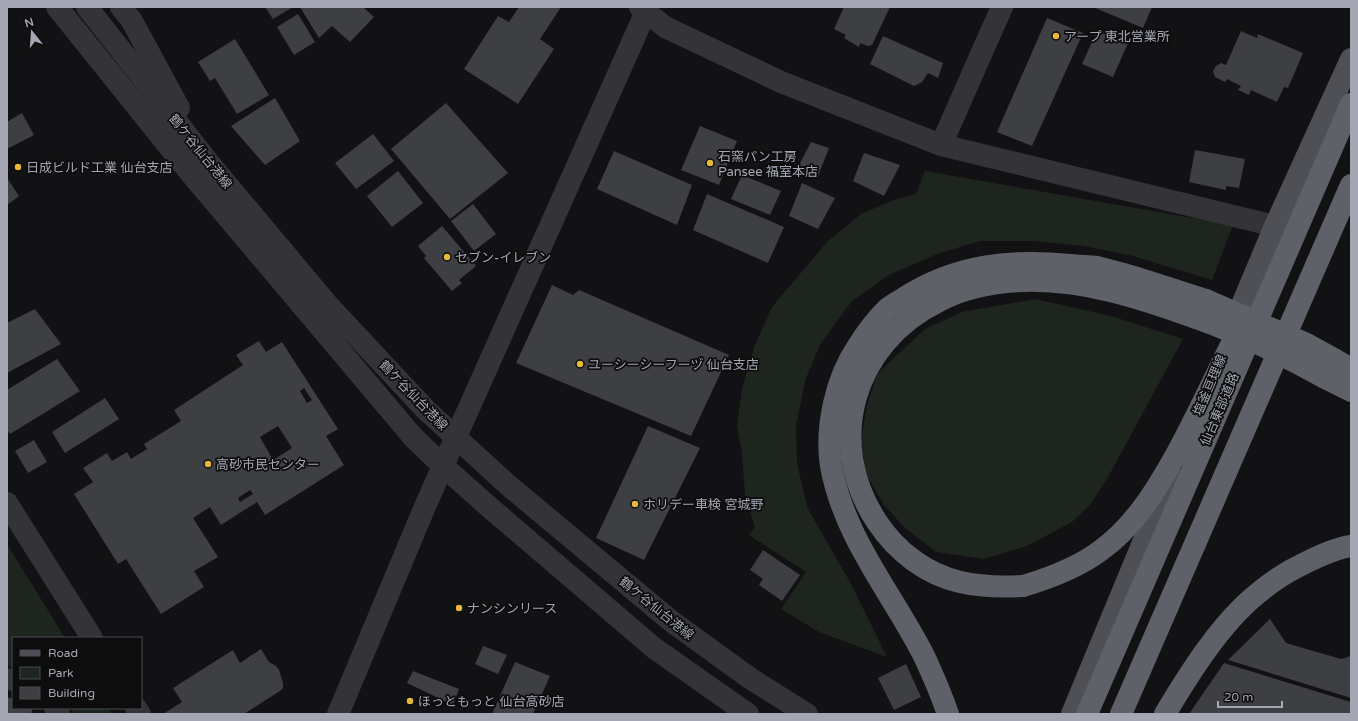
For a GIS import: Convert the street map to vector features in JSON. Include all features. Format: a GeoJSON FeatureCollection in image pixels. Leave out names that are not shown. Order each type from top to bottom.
{"type":"FeatureCollection","features":[{"type":"Feature","properties":{"kind":"highway"},"geometry":{"type":"LineString","coordinates":[[1351,97],[1189,431],[1162,479],[1144,507],[1122,532],[1101,551],[1072,568],[1046,579],[1023,586],[991,587],[960,582],[930,571],[904,554],[886,536],[872,515],[861,492],[853,468],[850,440],[852,412],[859,385],[873,359],[891,336],[913,316],[938,301],[966,290],[995,284],[1023,281],[1058,282],[1092,287],[1201,309],[1307,344],[1337,369],[1351,391]]}},
{"type":"Feature","properties":{"kind":"highway","name":"仙台東部道路"},"geometry":{"type":"LineString","coordinates":[[1087,714],[1351,104]]}},
{"type":"Feature","properties":{"kind":"highway"},"geometry":{"type":"LineString","coordinates":[[1121,714],[1351,185]]}},
{"type":"Feature","properties":{"kind":"highway"},"geometry":{"type":"LineString","coordinates":[[948,714],[942,696],[924,656],[869,563],[851,528],[839,498],[831,465],[830,436],[833,407],[841,378],[853,353],[868,331],[888,309],[916,290],[945,277],[977,268],[1009,263],[1042,262],[1098,267],[1139,278],[1201,309]]}},
{"type":"Feature","properties":{"kind":"highway"},"geometry":{"type":"LineString","coordinates":[[1164,714],[1199,661],[1229,622],[1256,594],[1285,573],[1316,557],[1351,546]]}},
{"type":"Feature","properties":{"kind":"main road","name":"塩釜亘理線"},"geometry":{"type":"LineString","coordinates":[[1072,714],[1275,226],[1351,59]]}},
{"type":"Feature","properties":{"kind":"main road"},"geometry":{"type":"LineString","coordinates":[[1132,714],[1193,558],[1303,301],[1351,198]]}},
{"type":"Feature","properties":{"kind":"street","name":"鶴ケ谷仙台港線"},"geometry":{"type":"LineString","coordinates":[[57,7],[192,175],[414,436],[443,466],[654,648],[748,714]]}},
{"type":"Feature","properties":{"kind":"street","name":"鶴ケ谷仙台港線"},"geometry":{"type":"LineString","coordinates":[[87,7],[210,164],[328,305],[426,410],[508,485],[671,621],[751,679],[807,714]]}},
{"type":"Feature","properties":{"kind":"street"},"geometry":{"type":"LineString","coordinates":[[121,7],[132,21],[210,164]]}},
{"type":"Feature","properties":{"kind":"street"},"geometry":{"type":"LineString","coordinates":[[941,145],[1002,7]]}},
{"type":"Feature","properties":{"kind":"street"},"geometry":{"type":"LineString","coordinates":[[338,714],[443,466],[645,9],[665,27],[782,82],[941,145],[1275,226]]}},
{"type":"Feature","properties":{"kind":"street"},"geometry":{"type":"LineString","coordinates":[[7,503],[91,637]]}},
{"type":"Feature","properties":{"kind":"green space"},"geometry":{"type":"Polygon","coordinates":[[[925,171],[1233,225],[1212,280],[1133,256],[1084,246],[1033,241],[980,241],[937,254],[889,275],[852,301],[821,343],[806,378],[796,425],[797,464],[808,509],[850,582],[887,657],[819,632],[781,609],[806,572],[749,535],[755,527],[745,494],[742,453],[737,426],[742,389],[754,347],[772,307],[827,242],[861,214],[894,200],[916,194],[925,171]]]}},
{"type":"Feature","properties":{"kind":"green space"},"geometry":{"type":"Polygon","coordinates":[[[1035,299],[1111,316],[1183,339],[1107,479],[1089,506],[1072,522],[1027,546],[984,559],[936,552],[905,528],[884,505],[866,474],[861,441],[867,405],[878,373],[925,329],[962,312],[1035,299]]]}},
{"type":"Feature","properties":{"kind":"green space"},"geometry":{"type":"Polygon","coordinates":[[[7,544],[64,637],[12,637],[12,667],[7,666],[7,544]]]}},
{"type":"Feature","properties":{"kind":"green space"},"geometry":{"type":"Polygon","coordinates":[[[71,709],[109,709],[112,714],[74,714],[71,709]]]}},
{"type":"Feature","properties":{"kind":"building"},"geometry":{"type":"Polygon","coordinates":[[[265,7],[293,7],[273,19],[265,7]]]}},
{"type":"Feature","properties":{"kind":"building"},"geometry":{"type":"Polygon","coordinates":[[[300,7],[363,7],[374,17],[350,42],[332,26],[319,38],[300,7]]]}},
{"type":"Feature","properties":{"kind":"building"},"geometry":{"type":"Polygon","coordinates":[[[519,7],[561,7],[540,39],[554,49],[518,104],[464,69],[498,16],[509,22],[519,7]]]}},
{"type":"Feature","properties":{"kind":"building"},"geometry":{"type":"Polygon","coordinates":[[[844,7],[890,7],[872,45],[868,46],[860,43],[859,47],[844,38],[846,35],[834,29],[844,7]]]}},
{"type":"Feature","properties":{"kind":"building"},"geometry":{"type":"Polygon","coordinates":[[[1093,7],[1152,7],[1143,28],[1093,7]]]}},
{"type":"Feature","properties":{"kind":"building"},"geometry":{"type":"Polygon","coordinates":[[[298,14],[315,42],[294,55],[277,27],[298,14]]]}},
{"type":"Feature","properties":{"kind":"building"},"geometry":{"type":"Polygon","coordinates":[[[1047,18],[1083,33],[1032,146],[997,132],[1047,18]]]}},
{"type":"Feature","properties":{"kind":"building"},"geometry":{"type":"Polygon","coordinates":[[[1097,31],[1128,43],[1113,77],[1082,64],[1097,31]]]}},
{"type":"Feature","properties":{"kind":"building"},"geometry":{"type":"Polygon","coordinates":[[[1241,31],[1257,38],[1258,34],[1303,53],[1288,88],[1284,87],[1277,102],[1251,90],[1249,95],[1238,90],[1241,86],[1227,79],[1225,82],[1215,77],[1213,71],[1216,66],[1221,63],[1226,65],[1241,31]]]}},
{"type":"Feature","properties":{"kind":"building"},"geometry":{"type":"Polygon","coordinates":[[[883,36],[943,63],[938,78],[928,73],[922,82],[914,86],[870,64],[883,36]]]}},
{"type":"Feature","properties":{"kind":"building"},"geometry":{"type":"Polygon","coordinates":[[[235,39],[269,95],[237,114],[215,78],[210,81],[198,62],[235,39]]]}},
{"type":"Feature","properties":{"kind":"building"},"geometry":{"type":"Polygon","coordinates":[[[275,98],[300,141],[265,165],[231,126],[275,98]]]}},
{"type":"Feature","properties":{"kind":"building"},"geometry":{"type":"Polygon","coordinates":[[[446,103],[508,173],[450,219],[391,149],[446,103]]]}},
{"type":"Feature","properties":{"kind":"building"},"geometry":{"type":"Polygon","coordinates":[[[22,113],[34,135],[7,149],[7,122],[22,113]]]}},
{"type":"Feature","properties":{"kind":"building"},"geometry":{"type":"Polygon","coordinates":[[[700,126],[737,141],[719,185],[681,170],[700,126]]]}},
{"type":"Feature","properties":{"kind":"building"},"geometry":{"type":"Polygon","coordinates":[[[373,134],[394,161],[356,189],[335,163],[373,134]]]}},
{"type":"Feature","properties":{"kind":"building"},"geometry":{"type":"Polygon","coordinates":[[[811,142],[829,148],[818,176],[797,169],[811,142]]]}},
{"type":"Feature","properties":{"kind":"building"},"geometry":{"type":"Polygon","coordinates":[[[1195,150],[1245,159],[1239,188],[1226,186],[1226,190],[1189,182],[1195,150]]]}},
{"type":"Feature","properties":{"kind":"building"},"geometry":{"type":"Polygon","coordinates":[[[614,151],[692,185],[677,225],[597,189],[614,151]]]}},
{"type":"Feature","properties":{"kind":"building"},"geometry":{"type":"Polygon","coordinates":[[[864,153],[900,165],[884,196],[853,181],[864,153]]]}},
{"type":"Feature","properties":{"kind":"building"},"geometry":{"type":"Polygon","coordinates":[[[398,171],[423,203],[392,227],[367,196],[398,171]]]}},
{"type":"Feature","properties":{"kind":"building"},"geometry":{"type":"Polygon","coordinates":[[[742,175],[781,191],[770,215],[731,199],[742,175]]]}},
{"type":"Feature","properties":{"kind":"building"},"geometry":{"type":"Polygon","coordinates":[[[7,178],[19,196],[7,205],[7,178]]]}},
{"type":"Feature","properties":{"kind":"building"},"geometry":{"type":"Polygon","coordinates":[[[802,183],[835,198],[818,229],[789,216],[802,183]]]}},
{"type":"Feature","properties":{"kind":"building"},"geometry":{"type":"Polygon","coordinates":[[[707,194],[784,227],[768,263],[693,230],[707,194]]]}},
{"type":"Feature","properties":{"kind":"building"},"geometry":{"type":"Polygon","coordinates":[[[473,204],[496,234],[474,251],[451,221],[473,204]]]}},
{"type":"Feature","properties":{"kind":"building"},"geometry":{"type":"Polygon","coordinates":[[[442,226],[476,266],[459,280],[462,283],[452,291],[424,258],[426,256],[418,246],[442,226]]]}},
{"type":"Feature","properties":{"kind":"building"},"geometry":{"type":"Polygon","coordinates":[[[552,285],[573,295],[579,290],[729,355],[691,436],[516,363],[552,285]]]}},
{"type":"Feature","properties":{"kind":"building"},"geometry":{"type":"Polygon","coordinates":[[[35,309],[61,344],[7,373],[7,323],[35,309]]]}},
{"type":"Feature","properties":{"kind":"building"},"geometry":{"type":"Polygon","coordinates":[[[259,341],[266,352],[282,342],[338,429],[326,436],[344,465],[265,515],[257,502],[221,525],[210,507],[193,518],[218,557],[194,571],[204,587],[161,614],[126,559],[118,564],[74,494],[93,482],[83,468],[107,453],[112,461],[127,452],[131,459],[147,449],[144,444],[181,421],[174,410],[243,365],[236,355],[259,341]],[[304,388],[300,391],[307,403],[312,400],[304,388]],[[278,426],[260,437],[273,460],[292,448],[278,426]],[[250,490],[238,498],[240,502],[253,494],[250,490]]]}},
{"type":"Feature","properties":{"kind":"building"},"geometry":{"type":"Polygon","coordinates":[[[57,359],[80,391],[10,434],[7,430],[7,390],[57,359]]]}},
{"type":"Feature","properties":{"kind":"building"},"geometry":{"type":"Polygon","coordinates":[[[105,398],[119,419],[65,453],[52,432],[105,398]]]}},
{"type":"Feature","properties":{"kind":"building"},"geometry":{"type":"Polygon","coordinates":[[[648,426],[700,448],[644,560],[596,538],[648,426]]]}},
{"type":"Feature","properties":{"kind":"building"},"geometry":{"type":"Polygon","coordinates":[[[34,440],[47,462],[28,473],[15,451],[34,440]]]}},
{"type":"Feature","properties":{"kind":"building"},"geometry":{"type":"Polygon","coordinates":[[[763,550],[800,575],[782,601],[759,585],[763,579],[750,570],[763,550]]]}},
{"type":"Feature","properties":{"kind":"building"},"geometry":{"type":"Polygon","coordinates":[[[1270,619],[1286,643],[1341,659],[1351,656],[1351,698],[1228,660],[1270,619]]]}},
{"type":"Feature","properties":{"kind":"building"},"geometry":{"type":"Polygon","coordinates":[[[483,646],[507,655],[498,674],[475,664],[483,646]]]}},
{"type":"Feature","properties":{"kind":"building"},"geometry":{"type":"Polygon","coordinates":[[[261,649],[269,662],[276,666],[279,670],[283,683],[283,688],[280,691],[244,714],[163,714],[182,702],[173,688],[233,650],[240,663],[261,649]]]}},
{"type":"Feature","properties":{"kind":"building"},"geometry":{"type":"Polygon","coordinates":[[[515,662],[550,676],[533,714],[492,714],[515,662]]]}},
{"type":"Feature","properties":{"kind":"building"},"geometry":{"type":"Polygon","coordinates":[[[1224,663],[1351,702],[1351,714],[1189,714],[1224,663]]]}},
{"type":"Feature","properties":{"kind":"building"},"geometry":{"type":"Polygon","coordinates":[[[906,664],[921,697],[894,710],[878,678],[906,664]]]}},
{"type":"Feature","properties":{"kind":"building"},"geometry":{"type":"Polygon","coordinates":[[[413,671],[459,689],[453,705],[407,683],[413,671]]]}},
{"type":"Feature","properties":{"kind":"building"},"geometry":{"type":"Polygon","coordinates":[[[7,697],[12,699],[12,709],[33,709],[31,714],[7,714],[7,697]]]}},
{"type":"Feature","properties":{"kind":"place","name":"アープ 東北営業所"},"geometry":{"type":"Point","coordinates":[1056,36]}},
{"type":"Feature","properties":{"kind":"place","name":"石窯パン工房 Pansee 福室本店"},"geometry":{"type":"Point","coordinates":[710,163]}},
{"type":"Feature","properties":{"kind":"place","name":"日成ビルド工業 仙台支店"},"geometry":{"type":"Point","coordinates":[18,167]}},
{"type":"Feature","properties":{"kind":"place","name":"セブン-イレブン"},"geometry":{"type":"Point","coordinates":[447,257]}},
{"type":"Feature","properties":{"kind":"place","name":"ユーシーシーフーヅ 仙台支店"},"geometry":{"type":"Point","coordinates":[580,364]}},
{"type":"Feature","properties":{"kind":"place","name":"高砂市民センター"},"geometry":{"type":"Point","coordinates":[208,464]}},
{"type":"Feature","properties":{"kind":"place","name":"ホリデー車検 宮城野"},"geometry":{"type":"Point","coordinates":[635,504]}},
{"type":"Feature","properties":{"kind":"place","name":"ナンシンリース"},"geometry":{"type":"Point","coordinates":[459,608]}},
{"type":"Feature","properties":{"kind":"place","name":"ほっともっと 仙台高砂店"},"geometry":{"type":"Point","coordinates":[410,701]}}]}
